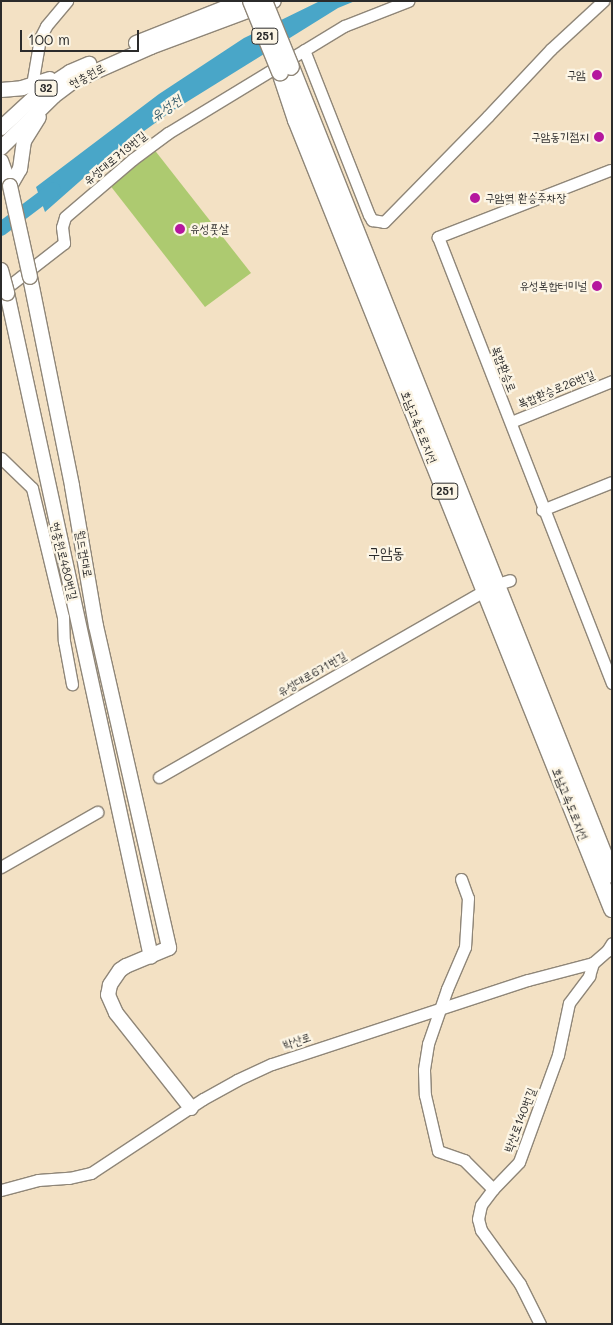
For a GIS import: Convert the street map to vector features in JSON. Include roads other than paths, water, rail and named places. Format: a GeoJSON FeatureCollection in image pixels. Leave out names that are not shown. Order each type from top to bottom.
{"type":"FeatureCollection","features":[{"type":"Feature","properties":{"kind":"highway","name":"호남고속도로지선"},"geometry":{"type":"LineString","coordinates":[[251,1],[285,69],[612,875]]}},
{"type":"Feature","properties":{"kind":"highway","name":"호남고속도로지선"},"geometry":{"type":"LineString","coordinates":[[264,1],[285,69],[300,129],[612,909]]}},
{"type":"Feature","properties":{"kind":"main road","name":"현충원로"},"geometry":{"type":"LineString","coordinates":[[1,128],[41,91],[70,72],[225,4],[242,1]]}},
{"type":"Feature","properties":{"kind":"main road","name":"현충원로"},"geometry":{"type":"LineString","coordinates":[[1,148],[54,96],[74,81],[121,59],[274,1]]}},
{"type":"Feature","properties":{"kind":"main road"},"geometry":{"type":"LineString","coordinates":[[1,90],[32,85],[70,72]]}},
{"type":"Feature","properties":{"kind":"main road"},"geometry":{"type":"LineString","coordinates":[[10,186],[20,169],[24,142],[54,96]]}},
{"type":"Feature","properties":{"kind":"main road","name":"월드컵대로"},"geometry":{"type":"LineString","coordinates":[[1,160],[10,186],[30,278],[72,486],[96,626],[169,948],[151,957],[4,292],[1,270]]}},
{"type":"Feature","properties":{"kind":"main road"},"geometry":{"type":"LineString","coordinates":[[151,957],[126,966],[114,977],[108,995],[111,1005],[191,1108]]}},
{"type":"Feature","properties":{"kind":"street"},"geometry":{"type":"LineString","coordinates":[[32,85],[40,38],[46,26],[67,1]]}},
{"type":"Feature","properties":{"kind":"street","name":"유성대로713번길"},"geometry":{"type":"LineString","coordinates":[[4,292],[64,243],[62,227],[65,217],[133,159],[195,116],[344,26],[408,1]]}},
{"type":"Feature","properties":{"kind":"street"},"geometry":{"type":"LineString","coordinates":[[304,50],[369,215],[372,220],[384,222],[488,116],[550,49],[603,1]]}},
{"type":"Feature","properties":{"kind":"street","name":"복합환승로"},"geometry":{"type":"LineString","coordinates":[[610,170],[438,237],[511,422],[542,510],[612,683]]}},
{"type":"Feature","properties":{"kind":"street","name":"복합환승로26번길"},"geometry":{"type":"LineString","coordinates":[[511,422],[612,381]]}},
{"type":"Feature","properties":{"kind":"street","name":"현충원로480번길"},"geometry":{"type":"LineString","coordinates":[[1,458],[32,488],[63,617],[64,641],[72,684]]}},
{"type":"Feature","properties":{"kind":"street"},"geometry":{"type":"LineString","coordinates":[[542,510],[612,482]]}},
{"type":"Feature","properties":{"kind":"street","name":"유성대로671번길"},"geometry":{"type":"LineString","coordinates":[[159,777],[479,594]]}},
{"type":"Feature","properties":{"kind":"street"},"geometry":{"type":"LineString","coordinates":[[1,867],[97,812]]}},
{"type":"Feature","properties":{"kind":"street"},"geometry":{"type":"LineString","coordinates":[[461,879],[468,898],[465,947],[440,1008],[428,1044],[424,1070],[425,1095],[438,1151],[464,1160],[493,1189]]}},
{"type":"Feature","properties":{"kind":"street"},"geometry":{"type":"LineString","coordinates":[[594,963],[607,952],[612,943]]}},
{"type":"Feature","properties":{"kind":"street","name":"박산로"},"geometry":{"type":"LineString","coordinates":[[1,1190],[38,1180],[69,1178],[91,1173],[237,1080],[272,1064],[528,980],[594,963]]}},
{"type":"Feature","properties":{"kind":"street","name":"박산로140번길"},"geometry":{"type":"LineString","coordinates":[[540,1324],[520,1284],[481,1230],[478,1219],[481,1205],[493,1189],[519,1162],[558,1055],[569,1003],[589,976],[594,963]]}},
{"type":"Feature","properties":{"kind":"water"},"geometry":{"type":"Polygon","coordinates":[[[320,1],[355,1],[338,8],[169,113],[104,160],[45,212],[36,187],[159,94],[244,38],[320,1]]]}},
{"type":"Feature","properties":{"kind":"waterway","name":"유성천"},"geometry":{"type":"LineString","coordinates":[[1,229],[54,189]]}},
{"type":"Feature","properties":{"kind":"place","name":"구암"},"geometry":{"type":"Point","coordinates":[597,75]}},
{"type":"Feature","properties":{"kind":"place","name":"구암동기점지"},"geometry":{"type":"Point","coordinates":[599,137]}},
{"type":"Feature","properties":{"kind":"place","name":"구암역 환승주차장"},"geometry":{"type":"Point","coordinates":[475,198]}},
{"type":"Feature","properties":{"kind":"place","name":"유성풋살"},"geometry":{"type":"Point","coordinates":[180,229]}},
{"type":"Feature","properties":{"kind":"place","name":"유성복합터미널"},"geometry":{"type":"Point","coordinates":[597,286]}},
{"type":"Feature","properties":{"kind":"district","name":"구암동"},"geometry":{"type":"Point","coordinates":[386,553]}}]}
